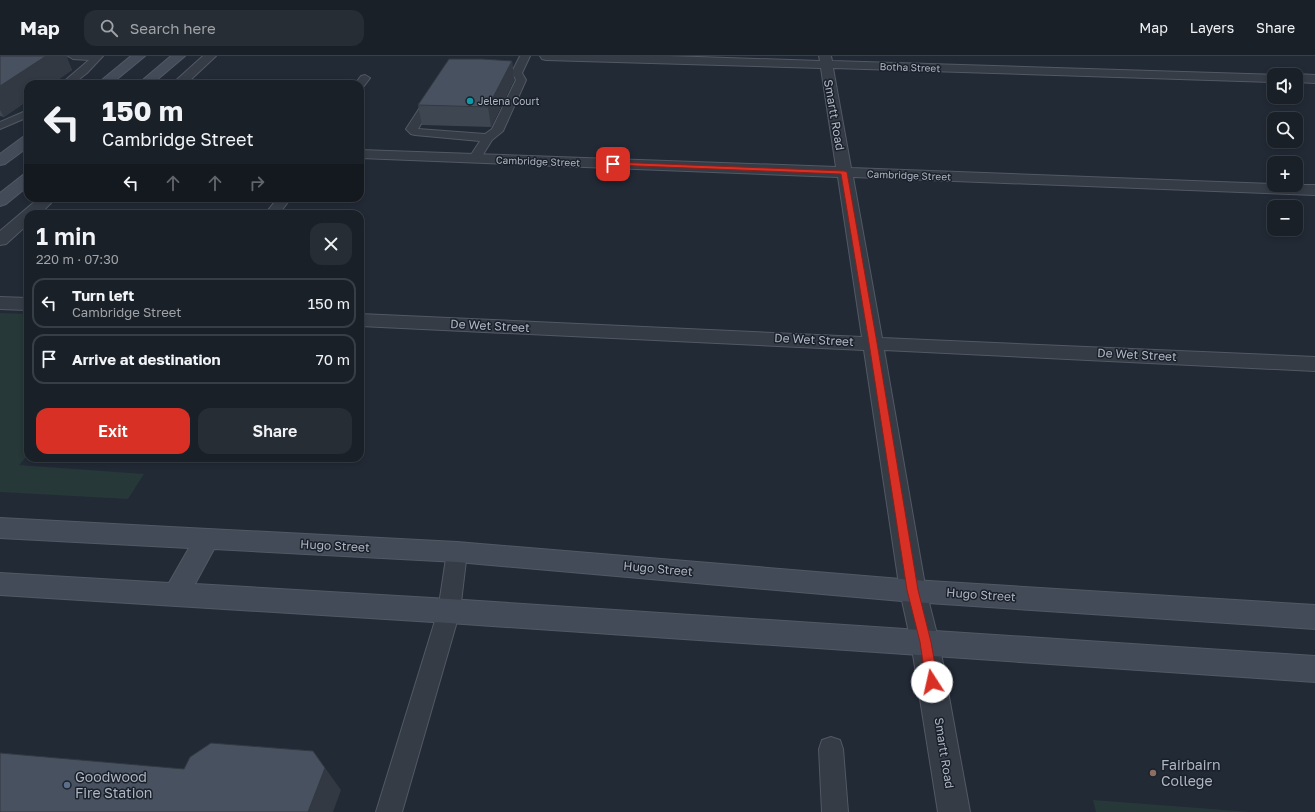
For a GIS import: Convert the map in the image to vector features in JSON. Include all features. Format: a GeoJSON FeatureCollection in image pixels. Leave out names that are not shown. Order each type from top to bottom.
{"type":"FeatureCollection","features":[{"type":"Feature","properties":{"kind":"street"},"geometry":{"type":"LineString","coordinates":[[108,80],[139,56]]}},
{"type":"Feature","properties":{"kind":"street"},"geometry":{"type":"LineString","coordinates":[[149,80],[179,56]]}},
{"type":"Feature","properties":{"kind":"street"},"geometry":{"type":"LineString","coordinates":[[183,80],[210,56]]}},
{"type":"Feature","properties":{"kind":"street","name":"Botha Street"},"geometry":{"type":"LineString","coordinates":[[546,56],[825,60],[1267,78]]}},
{"type":"Feature","properties":{"kind":"street","name":"Smartt Road"},"geometry":{"type":"LineString","coordinates":[[825,60],[913,590],[925,642],[954,812]]}},
{"type":"Feature","properties":{"kind":"street"},"geometry":{"type":"LineString","coordinates":[[1303,78],[1315,79]]}},
{"type":"Feature","properties":{"kind":"street"},"geometry":{"type":"LineString","coordinates":[[0,161],[24,143]]}},
{"type":"Feature","properties":{"kind":"street","name":"Cambridge Street"},"geometry":{"type":"LineString","coordinates":[[364,154],[1315,190]]}},
{"type":"Feature","properties":{"kind":"street"},"geometry":{"type":"LineString","coordinates":[[0,201],[24,181]]}},
{"type":"Feature","properties":{"kind":"street"},"geometry":{"type":"LineString","coordinates":[[35,210],[44,202]]}},
{"type":"Feature","properties":{"kind":"street"},"geometry":{"type":"LineString","coordinates":[[0,240],[24,219]]}},
{"type":"Feature","properties":{"kind":"street"},"geometry":{"type":"LineString","coordinates":[[0,303],[24,304]]}},
{"type":"Feature","properties":{"kind":"street","name":"De Wet Street"},"geometry":{"type":"LineString","coordinates":[[364,320],[1315,364]]}},
{"type":"Feature","properties":{"kind":"street","name":"Hugo Street"},"geometry":{"type":"LineString","coordinates":[[0,528],[458,552],[913,590],[1315,616]]}},
{"type":"Feature","properties":{"kind":"street"},"geometry":{"type":"LineString","coordinates":[[176,594],[207,539]]}},
{"type":"Feature","properties":{"kind":"street"},"geometry":{"type":"LineString","coordinates":[[0,584],[449,611],[1315,669]]}},
{"type":"Feature","properties":{"kind":"lane"},"geometry":{"type":"LineString","coordinates":[[73,56],[97,57]]}},
{"type":"Feature","properties":{"kind":"lane"},"geometry":{"type":"LineString","coordinates":[[517,73],[525,56]]}},
{"type":"Feature","properties":{"kind":"lane"},"geometry":{"type":"LineString","coordinates":[[71,80],[97,57]]}},
{"type":"Feature","properties":{"kind":"lane"},"geometry":{"type":"LineString","coordinates":[[480,73],[517,73]]}},
{"type":"Feature","properties":{"kind":"lane"},"geometry":{"type":"LineString","coordinates":[[475,158],[488,138],[497,131],[521,80],[517,73]]}},
{"type":"Feature","properties":{"kind":"lane"},"geometry":{"type":"LineString","coordinates":[[440,84],[412,129],[415,132],[488,138]]}},
{"type":"Feature","properties":{"kind":"lane"},"geometry":{"type":"LineString","coordinates":[[0,126],[24,115]]}},
{"type":"Feature","properties":{"kind":"lane"},"geometry":{"type":"LineString","coordinates":[[275,210],[282,202]]}},
{"type":"Feature","properties":{"kind":"lane"},"geometry":{"type":"LineString","coordinates":[[389,812],[449,611],[458,552]]}},
{"type":"Feature","properties":{"kind":"lane"},"geometry":{"type":"LineString","coordinates":[[831,749],[835,812]]}},
{"type":"Feature","properties":{"kind":"shaded area"},"geometry":{"type":"Polygon","coordinates":[[[0,313],[24,314],[24,459],[19,465],[144,474],[128,499],[0,492],[0,313]]]}},
{"type":"Feature","properties":{"kind":"shaded area"},"geometry":{"type":"Polygon","coordinates":[[[1093,800],[1251,812],[1096,812],[1093,800]]]}},
{"type":"Feature","properties":{"kind":"building"},"geometry":{"type":"Polygon","coordinates":[[[0,56],[46,56],[0,86],[0,56]]]}},
{"type":"Feature","properties":{"kind":"building"},"geometry":{"type":"Polygon","coordinates":[[[449,59],[512,61],[488,107],[418,105],[449,59]]]}},
{"type":"Feature","properties":{"kind":"building"},"geometry":{"type":"Polygon","coordinates":[[[211,743],[313,751],[325,768],[308,812],[0,812],[0,753],[184,769],[190,757],[211,743]]]}},
{"type":"Feature","properties":{"kind":"place","name":"Jelena Court"},"geometry":{"type":"Point","coordinates":[470,101]}},
{"type":"Feature","properties":{"kind":"place","name":"Fairbairn College"},"geometry":{"type":"Point","coordinates":[1153,773]}},
{"type":"Feature","properties":{"kind":"place","name":"Goodwood Fire Station"},"geometry":{"type":"Point","coordinates":[67,785]}},
{"type":"Feature","properties":{"kind":"route"},"geometry":{"type":"LineString","coordinates":[[613,164],[844,172],[913,590],[925,642],[932,682]]}}]}
